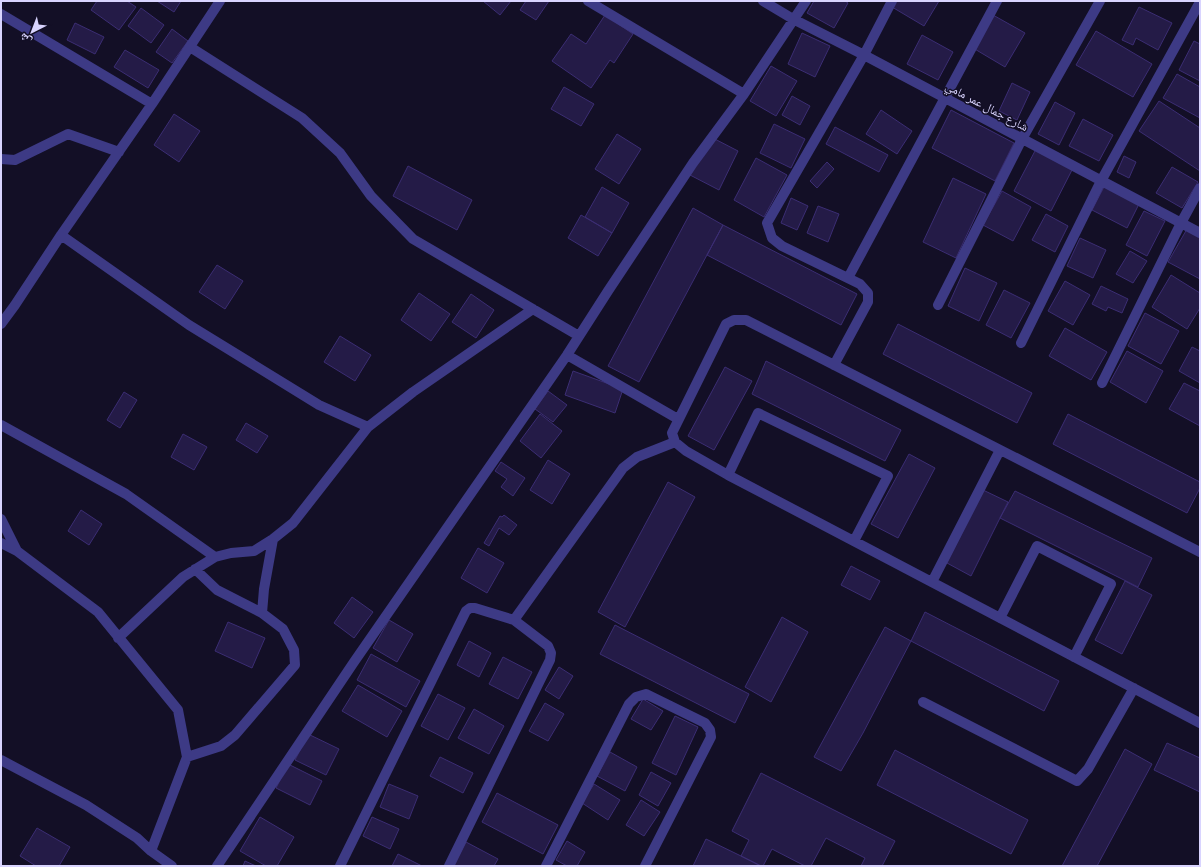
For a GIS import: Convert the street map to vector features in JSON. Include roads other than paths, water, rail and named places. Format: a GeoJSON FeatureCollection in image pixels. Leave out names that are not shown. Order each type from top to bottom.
{"type":"FeatureCollection","features":[{"type":"Feature","properties":{"kind":"street"},"geometry":{"type":"LineString","coordinates":[[1,324],[152,104],[220,1]]}},
{"type":"Feature","properties":{"kind":"street"},"geometry":{"type":"LineString","coordinates":[[588,1],[744,94]]}},
{"type":"Feature","properties":{"kind":"street","name":"شارع جمال عمر مامي"},"geometry":{"type":"LineString","coordinates":[[763,1],[793,19],[1200,233]]}},
{"type":"Feature","properties":{"kind":"street"},"geometry":{"type":"LineString","coordinates":[[217,866],[354,662],[579,336],[693,163],[744,94],[806,1]]}},
{"type":"Feature","properties":{"kind":"street"},"geometry":{"type":"LineString","coordinates":[[834,365],[868,302],[868,293],[860,284],[782,246],[772,238],[768,223],[864,55],[892,1]]}},
{"type":"Feature","properties":{"kind":"street"},"geometry":{"type":"LineString","coordinates":[[848,278],[997,1]]}},
{"type":"Feature","properties":{"kind":"street"},"geometry":{"type":"LineString","coordinates":[[938,304],[1022,139],[1100,1]]}},
{"type":"Feature","properties":{"kind":"street"},"geometry":{"type":"LineString","coordinates":[[1021,342],[1101,181],[1200,2]]}},
{"type":"Feature","properties":{"kind":"street"},"geometry":{"type":"LineString","coordinates":[[1,14],[152,104]]}},
{"type":"Feature","properties":{"kind":"street"},"geometry":{"type":"LineString","coordinates":[[190,47],[302,118],[340,154],[371,196],[413,240],[579,336]]}},
{"type":"Feature","properties":{"kind":"street"},"geometry":{"type":"LineString","coordinates":[[1,159],[15,160],[68,134],[119,152]]}},
{"type":"Feature","properties":{"kind":"street"},"geometry":{"type":"LineString","coordinates":[[1102,383],[1181,223],[1200,188]]}},
{"type":"Feature","properties":{"kind":"street"},"geometry":{"type":"LineString","coordinates":[[61,235],[189,325],[319,405],[368,427]]}},
{"type":"Feature","properties":{"kind":"street"},"geometry":{"type":"LineString","coordinates":[[118,638],[183,577],[195,569],[215,557],[231,553],[254,551],[273,540],[293,523],[368,427],[413,392],[533,309]]}},
{"type":"Feature","properties":{"kind":"street"},"geometry":{"type":"LineString","coordinates":[[1200,552],[746,320],[734,320],[726,324],[672,433],[676,442],[686,451],[728,475],[1200,723]]}},
{"type":"Feature","properties":{"kind":"street"},"geometry":{"type":"LineString","coordinates":[[566,355],[678,419]]}},
{"type":"Feature","properties":{"kind":"street"},"geometry":{"type":"LineString","coordinates":[[728,475],[758,413],[888,476],[854,541]]}},
{"type":"Feature","properties":{"kind":"street"},"geometry":{"type":"LineString","coordinates":[[1,425],[126,494],[215,557]]}},
{"type":"Feature","properties":{"kind":"street"},"geometry":{"type":"LineString","coordinates":[[514,620],[623,468],[637,457],[676,442]]}},
{"type":"Feature","properties":{"kind":"street"},"geometry":{"type":"LineString","coordinates":[[932,582],[1000,450]]}},
{"type":"Feature","properties":{"kind":"street"},"geometry":{"type":"LineString","coordinates":[[1,519],[17,551]]}},
{"type":"Feature","properties":{"kind":"street"},"geometry":{"type":"LineString","coordinates":[[262,613],[264,589],[273,540]]}},
{"type":"Feature","properties":{"kind":"street"},"geometry":{"type":"LineString","coordinates":[[1,543],[17,551],[98,612],[178,710],[187,757],[151,852]]}},
{"type":"Feature","properties":{"kind":"street"},"geometry":{"type":"LineString","coordinates":[[1000,618],[1037,546],[1111,584],[1074,657]]}},
{"type":"Feature","properties":{"kind":"street"},"geometry":{"type":"LineString","coordinates":[[187,757],[221,746],[235,736],[295,665],[294,650],[283,630],[262,613],[217,590],[195,569]]}},
{"type":"Feature","properties":{"kind":"street"},"geometry":{"type":"LineString","coordinates":[[340,866],[466,611],[470,608],[475,608],[514,620],[548,646],[551,653],[550,660],[448,866]]}},
{"type":"Feature","properties":{"kind":"street"},"geometry":{"type":"LineString","coordinates":[[923,702],[1077,781],[1088,769],[1134,688]]}},
{"type":"Feature","properties":{"kind":"street"},"geometry":{"type":"LineString","coordinates":[[546,866],[629,704],[636,697],[646,694],[705,723],[710,730],[711,737],[645,866]]}},
{"type":"Feature","properties":{"kind":"street"},"geometry":{"type":"LineString","coordinates":[[1,760],[86,805],[136,838],[151,852],[172,866]]}}]}
